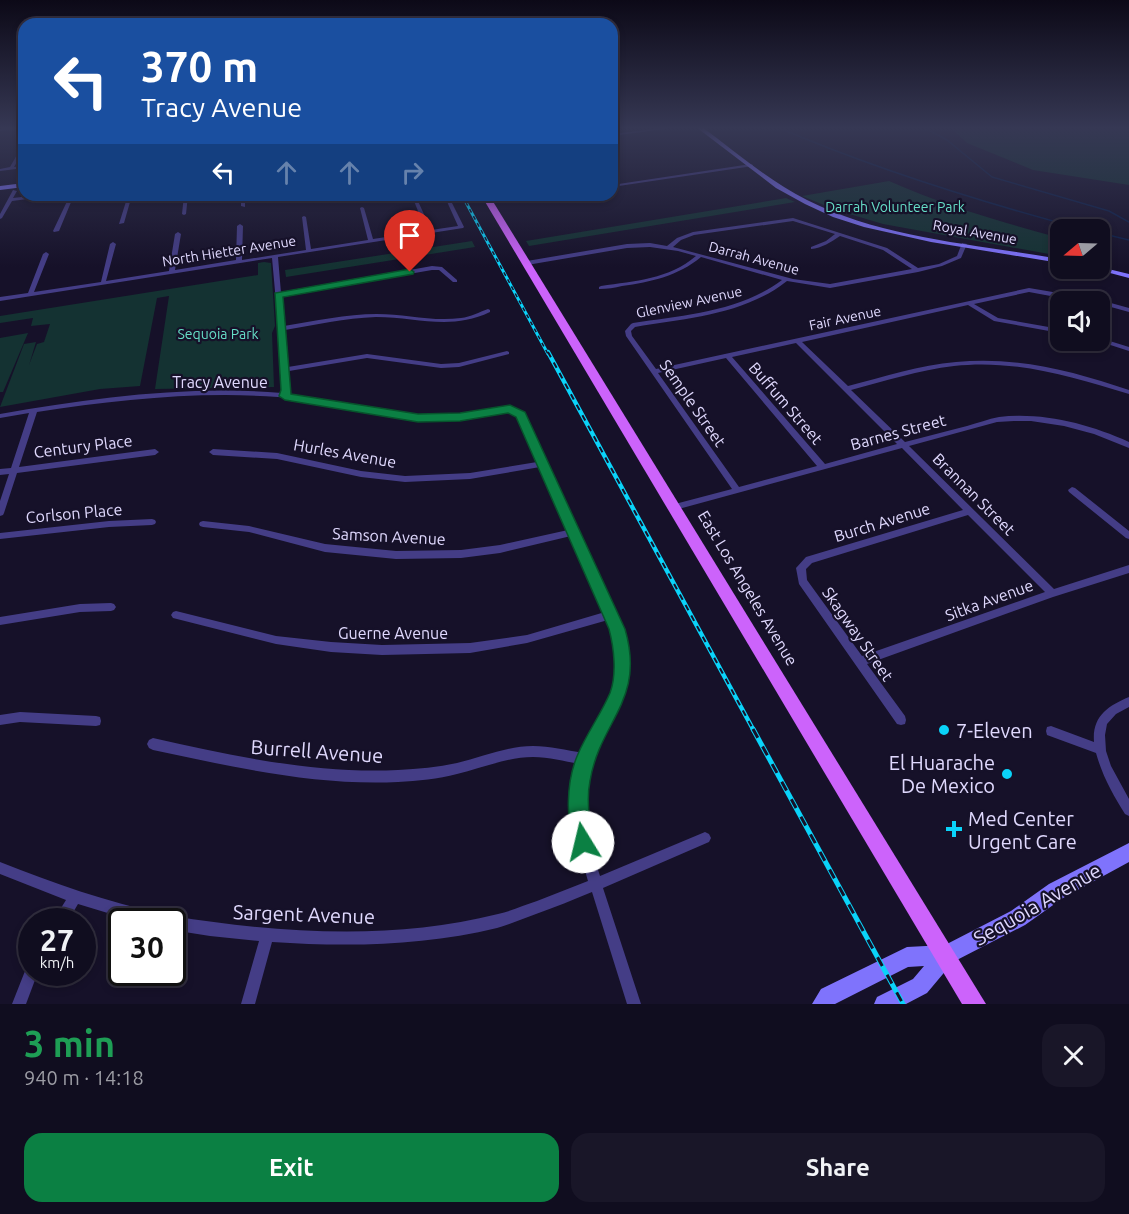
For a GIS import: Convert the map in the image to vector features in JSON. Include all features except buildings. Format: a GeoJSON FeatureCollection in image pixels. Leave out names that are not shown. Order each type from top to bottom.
{"type":"FeatureCollection","features":[{"type":"Feature","properties":{"kind":"main road","name":"Royal Avenue"},"geometry":{"type":"LineString","coordinates":[[764,174],[792,194],[833,214],[882,229],[1050,259]]}},
{"type":"Feature","properties":{"kind":"main road"},"geometry":{"type":"LineString","coordinates":[[0,186],[18,184]]}},
{"type":"Feature","properties":{"kind":"main road","name":"East Los Angeles Avenue"},"geometry":{"type":"LineString","coordinates":[[489,201],[975,1004]]}},
{"type":"Feature","properties":{"kind":"main road"},"geometry":{"type":"LineString","coordinates":[[1110,272],[1129,276]]}},
{"type":"Feature","properties":{"kind":"main road","name":"Sequoia Avenue"},"geometry":{"type":"LineString","coordinates":[[884,1004],[920,986],[946,955],[1018,918],[1056,891],[1129,852]]}},
{"type":"Feature","properties":{"kind":"main road","name":"Sequoia Avenue"},"geometry":{"type":"LineString","coordinates":[[822,1004],[828,996],[907,957],[946,955]]}},
{"type":"Feature","properties":{"kind":"street"},"geometry":{"type":"LineString","coordinates":[[618,185],[692,174]]}},
{"type":"Feature","properties":{"kind":"street"},"geometry":{"type":"LineString","coordinates":[[0,218],[15,191]]}},
{"type":"Feature","properties":{"kind":"street"},"geometry":{"type":"LineString","coordinates":[[10,200],[18,199]]}},
{"type":"Feature","properties":{"kind":"street"},"geometry":{"type":"LineString","coordinates":[[56,231],[69,201]]}},
{"type":"Feature","properties":{"kind":"street"},"geometry":{"type":"LineString","coordinates":[[121,223],[128,201]]}},
{"type":"Feature","properties":{"kind":"street"},"geometry":{"type":"LineString","coordinates":[[184,214],[185,201]]}},
{"type":"Feature","properties":{"kind":"street"},"geometry":{"type":"LineString","coordinates":[[243,201],[243,206]]}},
{"type":"Feature","properties":{"kind":"street"},"geometry":{"type":"LineString","coordinates":[[416,201],[429,232]]}},
{"type":"Feature","properties":{"kind":"street","name":"North Hietter Avenue"},"geometry":{"type":"LineString","coordinates":[[0,298],[461,227],[449,201]]}},
{"type":"Feature","properties":{"kind":"street"},"geometry":{"type":"LineString","coordinates":[[362,208],[371,241]]}},
{"type":"Feature","properties":{"kind":"street"},"geometry":{"type":"LineString","coordinates":[[304,217],[309,251]]}},
{"type":"Feature","properties":{"kind":"street"},"geometry":{"type":"LineString","coordinates":[[669,248],[679,239],[693,234],[787,218],[885,249],[918,270]]}},
{"type":"Feature","properties":{"kind":"street"},"geometry":{"type":"LineString","coordinates":[[239,261],[240,226]]}},
{"type":"Feature","properties":{"kind":"street"},"geometry":{"type":"LineString","coordinates":[[172,272],[178,234]]}},
{"type":"Feature","properties":{"kind":"street"},"geometry":{"type":"LineString","coordinates":[[813,248],[838,235]]}},
{"type":"Feature","properties":{"kind":"street"},"geometry":{"type":"LineString","coordinates":[[103,283],[112,244]]}},
{"type":"Feature","properties":{"kind":"street","name":"Darrah Avenue"},"geometry":{"type":"LineString","coordinates":[[527,263],[627,246],[669,248],[786,279],[830,286],[918,270],[955,260],[961,255],[964,244]]}},
{"type":"Feature","properties":{"kind":"street"},"geometry":{"type":"LineString","coordinates":[[30,294],[46,254]]}},
{"type":"Feature","properties":{"kind":"street"},"geometry":{"type":"LineString","coordinates":[[601,288],[675,273],[691,265],[700,255]]}},
{"type":"Feature","properties":{"kind":"street"},"geometry":{"type":"LineString","coordinates":[[275,256],[287,390],[285,396]]}},
{"type":"Feature","properties":{"kind":"street"},"geometry":{"type":"LineString","coordinates":[[278,295],[432,268],[440,268],[455,281]]}},
{"type":"Feature","properties":{"kind":"street","name":"Glenview Avenue"},"geometry":{"type":"LineString","coordinates":[[628,331],[633,326],[747,303],[769,293],[786,279]]}},
{"type":"Feature","properties":{"kind":"street","name":"Fair Avenue"},"geometry":{"type":"LineString","coordinates":[[654,372],[1029,290],[1050,292]]}},
{"type":"Feature","properties":{"kind":"street"},"geometry":{"type":"LineString","coordinates":[[969,303],[996,320],[1050,329]]}},
{"type":"Feature","properties":{"kind":"street","name":"Fair Avenue"},"geometry":{"type":"LineString","coordinates":[[1110,305],[1129,310]]}},
{"type":"Feature","properties":{"kind":"street"},"geometry":{"type":"LineString","coordinates":[[281,329],[364,316],[394,315],[464,321],[479,317],[488,311]]}},
{"type":"Feature","properties":{"kind":"street","name":"Semple Street"},"geometry":{"type":"LineString","coordinates":[[628,331],[629,336],[737,490]]}},
{"type":"Feature","properties":{"kind":"street","name":"Brannan Street"},"geometry":{"type":"LineString","coordinates":[[798,341],[1052,593]]}},
{"type":"Feature","properties":{"kind":"street"},"geometry":{"type":"LineString","coordinates":[[1110,343],[1129,349]]}},
{"type":"Feature","properties":{"kind":"street"},"geometry":{"type":"LineString","coordinates":[[285,370],[367,356],[441,366],[459,365],[507,353]]}},
{"type":"Feature","properties":{"kind":"street","name":"Buffum Street"},"geometry":{"type":"LineString","coordinates":[[728,356],[823,466]]}},
{"type":"Feature","properties":{"kind":"street"},"geometry":{"type":"LineString","coordinates":[[846,389],[937,367],[977,363],[1046,369],[1129,392]]}},
{"type":"Feature","properties":{"kind":"street","name":"Tracy Avenue"},"geometry":{"type":"LineString","coordinates":[[0,416],[131,397],[220,394],[285,396],[418,418],[460,417],[510,408],[520,415],[543,464]]}},
{"type":"Feature","properties":{"kind":"street"},"geometry":{"type":"LineString","coordinates":[[0,513],[34,410]]}},
{"type":"Feature","properties":{"kind":"street","name":"Barnes Street"},"geometry":{"type":"LineString","coordinates":[[675,507],[981,423],[1014,418],[1033,418],[1075,425],[1129,445]]}},
{"type":"Feature","properties":{"kind":"street","name":"Century Place"},"geometry":{"type":"LineString","coordinates":[[0,472],[155,452]]}},
{"type":"Feature","properties":{"kind":"street","name":"Hurles Avenue"},"geometry":{"type":"LineString","coordinates":[[213,452],[278,456],[362,474],[405,479],[470,476],[543,464]]}},
{"type":"Feature","properties":{"kind":"street"},"geometry":{"type":"LineString","coordinates":[[543,464],[621,644],[622,677],[613,706],[585,759],[580,784],[579,813],[583,842],[634,1004]]}},
{"type":"Feature","properties":{"kind":"street"},"geometry":{"type":"LineString","coordinates":[[1072,490],[1129,536]]}},
{"type":"Feature","properties":{"kind":"street","name":"Burch Avenue"},"geometry":{"type":"LineString","coordinates":[[805,563],[969,511]]}},
{"type":"Feature","properties":{"kind":"street","name":"Corlson Place"},"geometry":{"type":"LineString","coordinates":[[0,536],[109,524],[152,522]]}},
{"type":"Feature","properties":{"kind":"street","name":"Samson Avenue"},"geometry":{"type":"LineString","coordinates":[[203,524],[249,530],[326,548],[396,555],[461,554],[500,549],[573,532]]}},
{"type":"Feature","properties":{"kind":"street","name":"Skagway Street"},"geometry":{"type":"LineString","coordinates":[[805,563],[801,568],[802,580],[901,720]]}},
{"type":"Feature","properties":{"kind":"street","name":"Sitka Avenue"},"geometry":{"type":"LineString","coordinates":[[859,662],[1052,593],[1129,569]]}},
{"type":"Feature","properties":{"kind":"street"},"geometry":{"type":"LineString","coordinates":[[0,621],[80,609],[111,607]]}},
{"type":"Feature","properties":{"kind":"street","name":"Guerne Avenue"},"geometry":{"type":"LineString","coordinates":[[176,615],[276,640],[331,647],[382,650],[482,646],[527,639],[610,615]]}},
{"type":"Feature","properties":{"kind":"street"},"geometry":{"type":"LineString","coordinates":[[1129,702],[1111,711],[1104,719],[1098,740],[1104,766],[1129,810]]}},
{"type":"Feature","properties":{"kind":"street"},"geometry":{"type":"LineString","coordinates":[[0,720],[20,717],[96,721]]}},
{"type":"Feature","properties":{"kind":"street"},"geometry":{"type":"LineString","coordinates":[[1051,731],[1099,749]]}},
{"type":"Feature","properties":{"kind":"street","name":"Burrell Avenue"},"geometry":{"type":"LineString","coordinates":[[153,744],[241,764],[364,776],[433,772],[527,752],[585,759]]}},
{"type":"Feature","properties":{"kind":"street","name":"Sargent Avenue"},"geometry":{"type":"LineString","coordinates":[[186,925],[268,934],[353,939],[442,932],[499,921],[596,885],[705,838]]}},
{"type":"Feature","properties":{"kind":"street"},"geometry":{"type":"LineString","coordinates":[[0,868],[75,898],[109,908]]}},
{"type":"Feature","properties":{"kind":"street"},"geometry":{"type":"LineString","coordinates":[[68,908],[75,898]]}},
{"type":"Feature","properties":{"kind":"street"},"geometry":{"type":"LineString","coordinates":[[248,1004],[268,934]]}},
{"type":"Feature","properties":{"kind":"street"},"geometry":{"type":"LineString","coordinates":[[19,1004],[26,986]]}},
{"type":"Feature","properties":{"kind":"green space"},"geometry":{"type":"Polygon","coordinates":[[[1058,174],[1129,174],[1129,185],[1058,174]]]}},
{"type":"Feature","properties":{"kind":"green space","name":"Darrah Volunteer Park"},"geometry":{"type":"Polygon","coordinates":[[[889,181],[952,206],[1050,235],[1050,254],[883,224],[836,210],[802,196],[889,181]]]}},
{"type":"Feature","properties":{"kind":"green space"},"geometry":{"type":"Polygon","coordinates":[[[786,198],[795,202],[529,246],[526,241],[786,198]]]}},
{"type":"Feature","properties":{"kind":"green space"},"geometry":{"type":"Polygon","coordinates":[[[472,241],[475,247],[286,277],[285,270],[472,241]]]}},
{"type":"Feature","properties":{"kind":"green space","name":"Sequoia Park"},"geometry":{"type":"Polygon","coordinates":[[[258,263],[271,263],[275,326],[272,333],[274,387],[155,389],[169,296],[157,298],[140,386],[100,389],[0,407],[24,344],[36,342],[29,365],[37,344],[44,342],[50,324],[31,326],[33,318],[0,323],[0,316],[258,275],[258,263]]]}},
{"type":"Feature","properties":{"kind":"green space"},"geometry":{"type":"Polygon","coordinates":[[[28,333],[3,392],[0,392],[0,338],[28,333]]]}},
{"type":"Feature","properties":{"kind":"waterway"},"geometry":{"type":"LineString","coordinates":[[901,174],[1050,220]]}},
{"type":"Feature","properties":{"kind":"waterway"},"geometry":{"type":"LineString","coordinates":[[988,174],[992,177],[1109,211],[1129,222]]}},
{"type":"Feature","properties":{"kind":"waterway"},"geometry":{"type":"LineString","coordinates":[[1110,235],[1129,240]]}},
{"type":"Feature","properties":{"kind":"railway"},"geometry":{"type":"LineString","coordinates":[[465,201],[548,354]]}},
{"type":"Feature","properties":{"kind":"railway"},"geometry":{"type":"LineString","coordinates":[[548,352],[754,731]]}},
{"type":"Feature","properties":{"kind":"railway"},"geometry":{"type":"LineString","coordinates":[[753,729],[903,1004]]}},
{"type":"Feature","properties":{"kind":"place","name":"7-Eleven"},"geometry":{"type":"Point","coordinates":[944,730]}},
{"type":"Feature","properties":{"kind":"place","name":"El Huarache De Mexico"},"geometry":{"type":"Point","coordinates":[1007,774]}},
{"type":"Feature","properties":{"kind":"place","name":"Med Center Urgent Care"},"geometry":{"type":"Point","coordinates":[954,829]}},
{"type":"Feature","properties":{"kind":"route"},"geometry":{"type":"LineString","coordinates":[[410,272],[278,295],[287,390],[285,396],[418,418],[442,419],[510,408],[520,415],[617,629],[621,644],[622,677],[618,694],[585,759],[580,784],[579,813],[583,842]]}}]}
